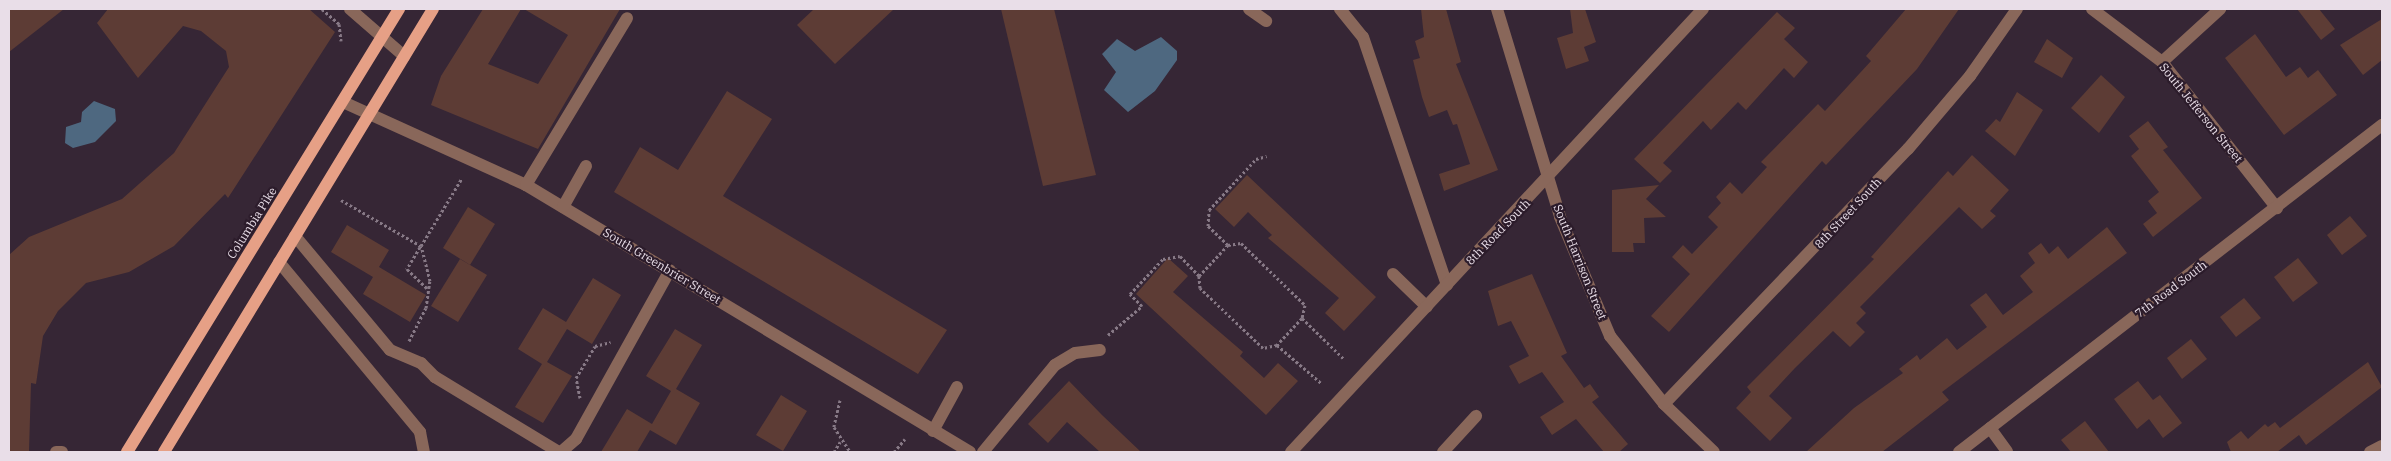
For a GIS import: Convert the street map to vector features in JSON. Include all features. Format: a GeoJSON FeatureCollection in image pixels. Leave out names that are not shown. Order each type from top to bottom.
{"type":"FeatureCollection","features":[{"type":"Feature","properties":{"kind":"main road","name":"Columbia Pike"},"geometry":{"type":"LineString","coordinates":[[126,452],[399,9]]}},
{"type":"Feature","properties":{"kind":"main road"},"geometry":{"type":"LineString","coordinates":[[164,452],[434,9]]}},
{"type":"Feature","properties":{"kind":"street"},"geometry":{"type":"LineString","coordinates":[[350,9],[404,56]]}},
{"type":"Feature","properties":{"kind":"street"},"geometry":{"type":"LineString","coordinates":[[1249,9],[1266,21]]}},
{"type":"Feature","properties":{"kind":"street"},"geometry":{"type":"LineString","coordinates":[[1340,9],[1363,37],[1447,285]]}},
{"type":"Feature","properties":{"kind":"street","name":"South Harrison Street"},"geometry":{"type":"LineString","coordinates":[[1497,9],[1560,217],[1610,336],[1664,404],[1714,452]]}},
{"type":"Feature","properties":{"kind":"street","name":"8th Road South"},"geometry":{"type":"LineString","coordinates":[[1291,452],[1549,179],[1703,9]]}},
{"type":"Feature","properties":{"kind":"street","name":"8th Street South"},"geometry":{"type":"LineString","coordinates":[[1664,404],[1908,149],[1970,76],[2017,9]]}},
{"type":"Feature","properties":{"kind":"street","name":"South Jefferson Street"},"geometry":{"type":"LineString","coordinates":[[2092,9],[2162,62],[2277,208]]}},
{"type":"Feature","properties":{"kind":"street"},"geometry":{"type":"LineString","coordinates":[[2162,62],[2220,9]]}},
{"type":"Feature","properties":{"kind":"street"},"geometry":{"type":"LineString","coordinates":[[526,185],[627,18]]}},
{"type":"Feature","properties":{"kind":"street","name":"South Greenbrier Street"},"geometry":{"type":"LineString","coordinates":[[343,102],[526,185],[970,452]]}},
{"type":"Feature","properties":{"kind":"street","name":"7th Road South"},"geometry":{"type":"LineString","coordinates":[[1959,452],[2382,125]]}},
{"type":"Feature","properties":{"kind":"street"},"geometry":{"type":"LineString","coordinates":[[563,207],[586,166]]}},
{"type":"Feature","properties":{"kind":"street"},"geometry":{"type":"LineString","coordinates":[[295,236],[390,350],[405,354],[435,377],[560,452],[576,439],[670,270]]}},
{"type":"Feature","properties":{"kind":"street"},"geometry":{"type":"LineString","coordinates":[[279,262],[420,432],[424,452]]}},
{"type":"Feature","properties":{"kind":"street"},"geometry":{"type":"LineString","coordinates":[[1393,274],[1427,307]]}},
{"type":"Feature","properties":{"kind":"street"},"geometry":{"type":"LineString","coordinates":[[983,452],[1054,365],[1075,353],[1105,347]]}},
{"type":"Feature","properties":{"kind":"street"},"geometry":{"type":"LineString","coordinates":[[933,431],[957,387]]}},
{"type":"Feature","properties":{"kind":"street"},"geometry":{"type":"LineString","coordinates":[[1443,452],[1476,416]]}},
{"type":"Feature","properties":{"kind":"street"},"geometry":{"type":"LineString","coordinates":[[1990,428],[2007,451]]}},
{"type":"Feature","properties":{"kind":"street"},"geometry":{"type":"LineString","coordinates":[[2370,452],[2382,446]]}},
{"type":"Feature","properties":{"kind":"street"},"geometry":{"type":"LineString","coordinates":[[56,452],[62,452]]}},
{"type":"Feature","properties":{"kind":"path"},"geometry":{"type":"LineString","coordinates":[[322,9],[339,24],[341,41]]}},
{"type":"Feature","properties":{"kind":"path"},"geometry":{"type":"LineString","coordinates":[[1228,245],[1208,226],[1208,210],[1256,159],[1266,156]]}},
{"type":"Feature","properties":{"kind":"path"},"geometry":{"type":"LineString","coordinates":[[428,289],[407,269],[462,178]]}},
{"type":"Feature","properties":{"kind":"path"},"geometry":{"type":"LineString","coordinates":[[342,200],[420,246],[428,289],[426,308],[405,354]]}},
{"type":"Feature","properties":{"kind":"path"},"geometry":{"type":"LineString","coordinates":[[1105,347],[1108,335],[1142,306],[1130,294],[1163,258],[1180,256],[1199,276],[1200,288],[1263,348],[1277,345],[1302,318],[1305,305],[1241,243],[1228,245],[1199,276]]}},
{"type":"Feature","properties":{"kind":"path"},"geometry":{"type":"LineString","coordinates":[[1302,318],[1344,359]]}},
{"type":"Feature","properties":{"kind":"path"},"geometry":{"type":"LineString","coordinates":[[1277,345],[1321,384]]}},
{"type":"Feature","properties":{"kind":"path"},"geometry":{"type":"LineString","coordinates":[[840,400],[834,412],[840,442],[850,452]]}},
{"type":"Feature","properties":{"kind":"path"},"geometry":{"type":"LineString","coordinates":[[894,452],[905,439]]}},
{"type":"Feature","properties":{"kind":"path"},"geometry":{"type":"LineString","coordinates":[[834,452],[840,442]]}},
{"type":"Feature","properties":{"kind":"water"},"geometry":{"type":"Polygon","coordinates":[[[1161,37],[1177,51],[1177,60],[1155,91],[1128,112],[1104,90],[1116,72],[1102,54],[1117,39],[1135,51],[1161,37]]]}},
{"type":"Feature","properties":{"kind":"water"},"geometry":{"type":"Polygon","coordinates":[[[94,101],[115,109],[116,121],[95,142],[73,148],[65,143],[66,127],[81,122],[82,112],[94,101]]]}},
{"type":"Feature","properties":{"kind":"building"},"geometry":{"type":"Polygon","coordinates":[[[9,9],[64,9],[9,52],[9,9]]]}},
{"type":"Feature","properties":{"kind":"building"},"geometry":{"type":"Polygon","coordinates":[[[108,9],[309,9],[335,32],[228,198],[225,194],[174,246],[129,272],[86,283],[58,311],[43,336],[36,384],[31,383],[29,452],[9,452],[9,255],[29,237],[122,199],[174,153],[229,67],[226,51],[201,31],[183,26],[138,78],[97,23],[108,9]]]}},
{"type":"Feature","properties":{"kind":"building"},"geometry":{"type":"Polygon","coordinates":[[[483,9],[521,9],[488,64],[538,84],[568,35],[524,9],[620,9],[538,149],[431,105],[441,76],[483,9]]]}},
{"type":"Feature","properties":{"kind":"building"},"geometry":{"type":"Polygon","coordinates":[[[814,9],[894,9],[835,64],[797,25],[814,9]]]}},
{"type":"Feature","properties":{"kind":"building"},"geometry":{"type":"Polygon","coordinates":[[[1001,9],[1054,9],[1096,175],[1043,186],[1001,9]]]}},
{"type":"Feature","properties":{"kind":"building"},"geometry":{"type":"Polygon","coordinates":[[[1421,9],[1446,9],[1461,62],[1456,64],[1498,170],[1444,191],[1439,174],[1470,164],[1457,124],[1453,125],[1447,110],[1429,117],[1422,97],[1413,60],[1420,58],[1415,41],[1424,37],[1421,9]]]}},
{"type":"Feature","properties":{"kind":"building"},"geometry":{"type":"Polygon","coordinates":[[[1570,9],[1585,9],[1596,42],[1584,47],[1589,61],[1566,69],[1557,38],[1573,33],[1570,9]]]}},
{"type":"Feature","properties":{"kind":"building"},"geometry":{"type":"Polygon","coordinates":[[[1906,9],[1959,9],[1917,69],[1826,165],[1822,161],[1669,332],[1651,316],[1690,274],[1672,257],[1683,245],[1692,254],[1718,227],[1708,217],[1721,203],[1716,197],[1730,182],[1742,194],[1767,167],[1761,162],[1818,104],[1825,111],[1871,61],[1866,56],[1906,9]]]}},
{"type":"Feature","properties":{"kind":"building"},"geometry":{"type":"Polygon","coordinates":[[[2297,9],[2319,9],[2335,29],[2321,40],[2297,9]]]}},
{"type":"Feature","properties":{"kind":"building"},"geometry":{"type":"Polygon","coordinates":[[[1777,12],[1795,28],[1784,39],[1808,62],[1794,78],[1784,68],[1746,110],[1738,102],[1711,130],[1703,121],[1663,163],[1672,171],[1660,183],[1634,159],[1777,12]]]}},
{"type":"Feature","properties":{"kind":"building"},"geometry":{"type":"Polygon","coordinates":[[[2382,19],[2382,60],[2363,75],[2340,45],[2382,19]]]}},
{"type":"Feature","properties":{"kind":"building"},"geometry":{"type":"Polygon","coordinates":[[[2255,34],[2286,77],[2300,67],[2308,78],[2318,70],[2337,95],[2284,135],[2225,58],[2255,34]]]}},
{"type":"Feature","properties":{"kind":"building"},"geometry":{"type":"Polygon","coordinates":[[[2047,39],[2073,58],[2062,78],[2034,62],[2047,39]]]}},
{"type":"Feature","properties":{"kind":"building"},"geometry":{"type":"Polygon","coordinates":[[[2101,75],[2125,97],[2099,133],[2071,108],[2101,75]]]}},
{"type":"Feature","properties":{"kind":"building"},"geometry":{"type":"Polygon","coordinates":[[[727,91],[772,119],[723,196],[947,330],[918,374],[614,192],[640,147],[678,170],[727,91]]]}},
{"type":"Feature","properties":{"kind":"building"},"geometry":{"type":"Polygon","coordinates":[[[2017,92],[2043,110],[2015,156],[1985,131],[1996,119],[2000,122],[2017,92]]]}},
{"type":"Feature","properties":{"kind":"building"},"geometry":{"type":"Polygon","coordinates":[[[2148,121],[2168,147],[2163,150],[2202,198],[2153,237],[2143,224],[2157,213],[2148,201],[2159,192],[2131,156],[2139,149],[2129,136],[2148,121]]]}},
{"type":"Feature","properties":{"kind":"building"},"geometry":{"type":"Polygon","coordinates":[[[1972,155],[2009,190],[1990,211],[1996,216],[1982,229],[1959,207],[1860,307],[1866,313],[1856,323],[1865,332],[1850,347],[1833,331],[1795,368],[1769,396],[1792,418],[1770,441],[1736,408],[1751,392],[1747,387],[1874,259],[1871,257],[1948,171],[1953,176],[1972,155]]]}},
{"type":"Feature","properties":{"kind":"building"},"geometry":{"type":"Polygon","coordinates":[[[1247,175],[1376,297],[1344,331],[1325,313],[1339,298],[1268,238],[1272,235],[1248,212],[1234,227],[1215,209],[1247,175]]]}},
{"type":"Feature","properties":{"kind":"building"},"geometry":{"type":"Polygon","coordinates":[[[1659,185],[1646,199],[1666,217],[1644,218],[1645,243],[1633,243],[1634,252],[1612,252],[1612,190],[1659,185]]]}},
{"type":"Feature","properties":{"kind":"building"},"geometry":{"type":"Polygon","coordinates":[[[468,207],[495,224],[470,265],[443,248],[468,207]]]}},
{"type":"Feature","properties":{"kind":"building"},"geometry":{"type":"Polygon","coordinates":[[[2350,216],[2367,236],[2342,255],[2327,235],[2350,216]]]}},
{"type":"Feature","properties":{"kind":"building"},"geometry":{"type":"Polygon","coordinates":[[[347,225],[389,250],[379,267],[426,295],[410,322],[363,294],[373,277],[331,252],[347,225]]]}},
{"type":"Feature","properties":{"kind":"building"},"geometry":{"type":"Polygon","coordinates":[[[2107,227],[2127,253],[1942,392],[1949,400],[1882,452],[1806,452],[1854,408],[1903,373],[1899,369],[1917,355],[1920,360],[1947,338],[1957,350],[1987,327],[1970,305],[1986,293],[2003,315],[2033,292],[2020,276],[2035,263],[2028,253],[2041,243],[2049,254],[2058,246],[2068,259],[2107,227]]]}},
{"type":"Feature","properties":{"kind":"building"},"geometry":{"type":"Polygon","coordinates":[[[1168,258],[1188,276],[1173,292],[1243,352],[1240,356],[1264,378],[1278,363],[1298,381],[1266,415],[1136,294],[1168,258]]]}},
{"type":"Feature","properties":{"kind":"building"},"geometry":{"type":"Polygon","coordinates":[[[2298,258],[2318,283],[2293,302],[2274,277],[2298,258]]]}},
{"type":"Feature","properties":{"kind":"building"},"geometry":{"type":"Polygon","coordinates":[[[460,259],[487,275],[458,322],[431,306],[460,259]]]}},
{"type":"Feature","properties":{"kind":"building"},"geometry":{"type":"Polygon","coordinates":[[[1532,274],[1567,353],[1561,356],[1584,388],[1590,384],[1599,397],[1592,402],[1628,444],[1619,452],[1604,452],[1576,419],[1552,435],[1540,417],[1564,402],[1542,372],[1519,384],[1509,366],[1529,356],[1511,321],[1498,326],[1488,291],[1532,274]]]}},
{"type":"Feature","properties":{"kind":"building"},"geometry":{"type":"Polygon","coordinates":[[[593,278],[621,295],[592,344],[567,329],[547,362],[572,376],[543,423],[515,407],[542,364],[518,349],[543,308],[566,322],[593,278]]]}},
{"type":"Feature","properties":{"kind":"building"},"geometry":{"type":"Polygon","coordinates":[[[2244,298],[2261,318],[2236,337],[2220,317],[2244,298]]]}},
{"type":"Feature","properties":{"kind":"building"},"geometry":{"type":"Polygon","coordinates":[[[675,329],[702,345],[676,389],[700,403],[676,445],[650,430],[637,452],[601,452],[627,409],[652,424],[671,391],[646,376],[675,329]]]}},
{"type":"Feature","properties":{"kind":"building"},"geometry":{"type":"Polygon","coordinates":[[[2191,339],[2207,359],[2182,379],[2167,358],[2191,339]]]}},
{"type":"Feature","properties":{"kind":"building"},"geometry":{"type":"Polygon","coordinates":[[[2368,362],[2382,387],[2306,445],[2299,435],[2277,452],[2231,452],[2227,442],[2241,431],[2248,439],[2265,424],[2268,427],[2275,422],[2280,428],[2368,362]]]}},
{"type":"Feature","properties":{"kind":"building"},"geometry":{"type":"Polygon","coordinates":[[[1069,381],[1141,452],[1100,452],[1067,422],[1048,443],[1028,424],[1069,381]]]}},
{"type":"Feature","properties":{"kind":"building"},"geometry":{"type":"Polygon","coordinates":[[[2138,381],[2153,400],[2160,395],[2182,423],[2163,438],[2149,419],[2137,429],[2114,399],[2138,381]]]}},
{"type":"Feature","properties":{"kind":"building"},"geometry":{"type":"Polygon","coordinates":[[[781,395],[807,411],[783,451],[756,435],[781,395]]]}},
{"type":"Feature","properties":{"kind":"building"},"geometry":{"type":"Polygon","coordinates":[[[2085,421],[2109,452],[2071,452],[2061,440],[2085,421]]]}}]}
